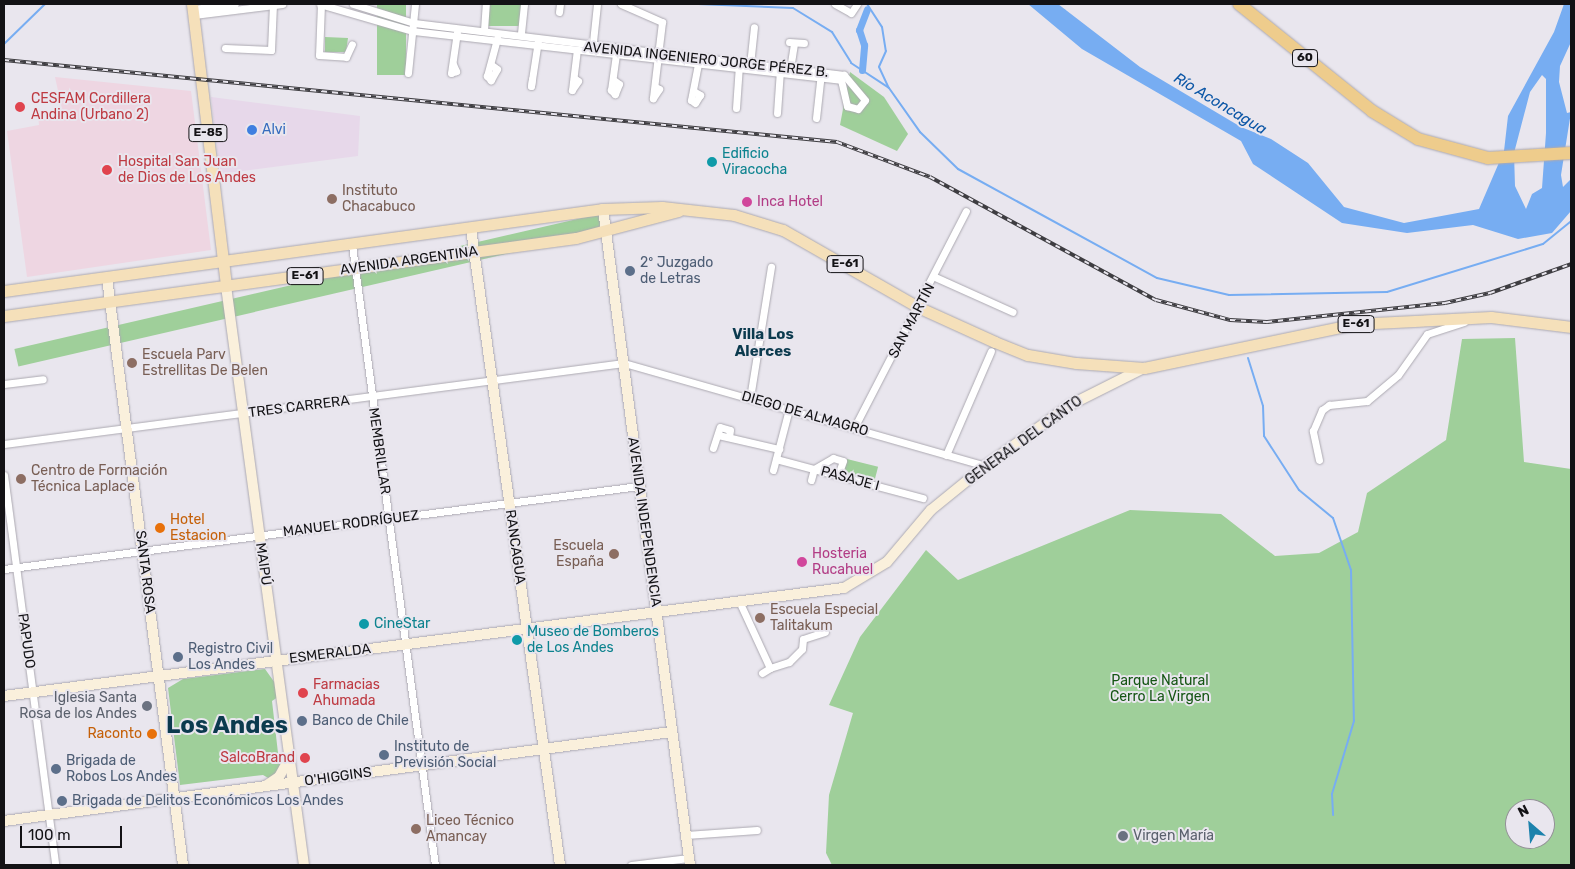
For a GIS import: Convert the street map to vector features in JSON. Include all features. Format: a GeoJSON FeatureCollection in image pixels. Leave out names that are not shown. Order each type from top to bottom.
{"type":"FeatureCollection","features":[{"type":"Feature","properties":{"kind":"highway","name":"60"},"geometry":{"type":"LineString","coordinates":[[1239,4],[1392,125],[1439,147],[1488,158],[1571,153]]}},
{"type":"Feature","properties":{"kind":"main road","name":"E-85"},"geometry":{"type":"LineString","coordinates":[[193,9],[223,262]]}},
{"type":"Feature","properties":{"kind":"main road","name":"AVENIDA ARGENTINA"},"geometry":{"type":"LineString","coordinates":[[4,291],[471,229],[603,209]]}},
{"type":"Feature","properties":{"kind":"main road","name":"E-61"},"geometry":{"type":"LineString","coordinates":[[603,209],[686,209],[734,215],[782,230],[920,308],[1028,355],[1144,368]]}},
{"type":"Feature","properties":{"kind":"main road","name":"AVENIDA INDEPENDENCIA"},"geometry":{"type":"LineString","coordinates":[[603,209],[624,363],[638,486],[689,861]]}},
{"type":"Feature","properties":{"kind":"main road","name":"E-61"},"geometry":{"type":"LineString","coordinates":[[605,232],[686,209]]}},
{"type":"Feature","properties":{"kind":"main road","name":"RANCAGUA"},"geometry":{"type":"LineString","coordinates":[[471,229],[560,865]]}},
{"type":"Feature","properties":{"kind":"main road","name":"AVENIDA ARGENTINA"},"geometry":{"type":"LineString","coordinates":[[4,316],[355,270],[605,232]]}},
{"type":"Feature","properties":{"kind":"main road","name":"MAIPÚ"},"geometry":{"type":"LineString","coordinates":[[223,262],[304,865]]}},
{"type":"Feature","properties":{"kind":"main road","name":"SANTA ROSA"},"geometry":{"type":"LineString","coordinates":[[107,278],[183,865]]}},
{"type":"Feature","properties":{"kind":"main road","name":"GENERAL DEL CANTO"},"geometry":{"type":"LineString","coordinates":[[656,610],[844,588],[869,577],[931,510],[985,466],[1070,405],[1144,368],[1327,327],[1480,317],[1571,327]]}},
{"type":"Feature","properties":{"kind":"main road","name":"ESMERALDA"},"geometry":{"type":"LineString","coordinates":[[4,696],[527,629],[656,610]]}},
{"type":"Feature","properties":{"kind":"main road"},"geometry":{"type":"LineString","coordinates":[[259,663],[271,669],[279,683]]}},
{"type":"Feature","properties":{"kind":"main road"},"geometry":{"type":"LineString","coordinates":[[161,692],[169,678],[182,673]]}},
{"type":"Feature","properties":{"kind":"main road","name":"O'HIGGINS"},"geometry":{"type":"LineString","coordinates":[[4,821],[671,732]]}},
{"type":"Feature","properties":{"kind":"main road"},"geometry":{"type":"LineString","coordinates":[[262,787],[279,777],[290,756]]}},
{"type":"Feature","properties":{"kind":"main road"},"geometry":{"type":"LineString","coordinates":[[172,777],[176,787],[192,796]]}},
{"type":"Feature","properties":{"kind":"street"},"geometry":{"type":"LineString","coordinates":[[193,9],[235,4]]}},
{"type":"Feature","properties":{"kind":"street"},"geometry":{"type":"LineString","coordinates":[[224,48],[271,50],[273,4]]}},
{"type":"Feature","properties":{"kind":"street"},"geometry":{"type":"LineString","coordinates":[[193,9],[282,4]]}},
{"type":"Feature","properties":{"kind":"street"},"geometry":{"type":"LineString","coordinates":[[321,4],[319,55],[346,58],[352,44]]}},
{"type":"Feature","properties":{"kind":"street","name":"AVENIDA INGENIERO JORGE PÉREZ B."},"geometry":{"type":"LineString","coordinates":[[321,4],[357,8],[413,27],[457,31],[497,38],[537,42],[658,58],[698,65],[780,74],[820,75],[844,76],[865,96],[862,106],[848,106],[841,80],[820,75],[790,68],[658,58],[616,56],[592,50],[577,52],[537,42],[521,33],[484,30],[457,31]]}},
{"type":"Feature","properties":{"kind":"street"},"geometry":{"type":"LineString","coordinates":[[408,73],[415,4]]}},
{"type":"Feature","properties":{"kind":"street"},"geometry":{"type":"LineString","coordinates":[[484,30],[486,4]]}},
{"type":"Feature","properties":{"kind":"street"},"geometry":{"type":"LineString","coordinates":[[521,33],[524,4]]}},
{"type":"Feature","properties":{"kind":"street"},"geometry":{"type":"LineString","coordinates":[[559,12],[560,4]]}},
{"type":"Feature","properties":{"kind":"street"},"geometry":{"type":"LineString","coordinates":[[592,50],[597,4]]}},
{"type":"Feature","properties":{"kind":"street"},"geometry":{"type":"LineString","coordinates":[[621,4],[662,22],[655,87]]}},
{"type":"Feature","properties":{"kind":"street"},"geometry":{"type":"LineString","coordinates":[[835,4],[852,13],[856,4]]}},
{"type":"Feature","properties":{"kind":"street"},"geometry":{"type":"LineString","coordinates":[[736,108],[739,69],[750,65],[754,27]]}},
{"type":"Feature","properties":{"kind":"street"},"geometry":{"type":"LineString","coordinates":[[453,64],[457,31]]}},
{"type":"Feature","properties":{"kind":"street"},"geometry":{"type":"LineString","coordinates":[[493,66],[497,38]]}},
{"type":"Feature","properties":{"kind":"street"},"geometry":{"type":"LineString","coordinates":[[532,79],[537,42]]}},
{"type":"Feature","properties":{"kind":"street"},"geometry":{"type":"LineString","coordinates":[[790,68],[792,43],[804,43]]}},
{"type":"Feature","properties":{"kind":"street"},"geometry":{"type":"LineString","coordinates":[[574,78],[577,52]]}},
{"type":"Feature","properties":{"kind":"street"},"geometry":{"type":"LineString","coordinates":[[616,56],[616,81]]}},
{"type":"Feature","properties":{"kind":"street"},"geometry":{"type":"LineString","coordinates":[[695,92],[698,65]]}},
{"type":"Feature","properties":{"kind":"street"},"geometry":{"type":"LineString","coordinates":[[777,113],[780,74]]}},
{"type":"Feature","properties":{"kind":"street"},"geometry":{"type":"LineString","coordinates":[[816,118],[820,75]]}},
{"type":"Feature","properties":{"kind":"street","name":"SAN MARTÍN"},"geometry":{"type":"LineString","coordinates":[[854,428],[920,308],[966,211]]}},
{"type":"Feature","properties":{"kind":"street","name":"MEMBRILLAR"},"geometry":{"type":"LineString","coordinates":[[352,245],[435,865]]}},
{"type":"Feature","properties":{"kind":"street"},"geometry":{"type":"LineString","coordinates":[[750,398],[771,267]]}},
{"type":"Feature","properties":{"kind":"street"},"geometry":{"type":"LineString","coordinates":[[935,277],[1013,312]]}},
{"type":"Feature","properties":{"kind":"street"},"geometry":{"type":"LineString","coordinates":[[1319,460],[1313,431],[1322,410],[1329,405],[1367,401],[1398,375],[1427,334],[1480,317]]}},
{"type":"Feature","properties":{"kind":"street"},"geometry":{"type":"LineString","coordinates":[[946,455],[991,351]]}},
{"type":"Feature","properties":{"kind":"street","name":"TRES CARRERA"},"geometry":{"type":"LineString","coordinates":[[4,444],[492,382],[624,363]]}},
{"type":"Feature","properties":{"kind":"street","name":"DIEGO DE ALMAGRO"},"geometry":{"type":"LineString","coordinates":[[624,363],[985,466]]}},
{"type":"Feature","properties":{"kind":"street"},"geometry":{"type":"LineString","coordinates":[[4,384],[44,379]]}},
{"type":"Feature","properties":{"kind":"street"},"geometry":{"type":"LineString","coordinates":[[774,470],[789,409]]}},
{"type":"Feature","properties":{"kind":"street"},"geometry":{"type":"LineString","coordinates":[[713,448],[719,431],[729,437],[779,449]]}},
{"type":"Feature","properties":{"kind":"street","name":"PASAJE I"},"geometry":{"type":"LineString","coordinates":[[776,458],[923,498]]}},
{"type":"Feature","properties":{"kind":"street","name":"PASAJE I"},"geometry":{"type":"LineString","coordinates":[[814,469],[833,458],[843,460],[838,475]]}},
{"type":"Feature","properties":{"kind":"street"},"geometry":{"type":"LineString","coordinates":[[811,480],[814,469]]}},
{"type":"Feature","properties":{"kind":"street","name":"PAPUDO"},"geometry":{"type":"LineString","coordinates":[[4,476],[55,865]]}},
{"type":"Feature","properties":{"kind":"street","name":"MANUEL RODRÍGUEZ"},"geometry":{"type":"LineString","coordinates":[[4,569],[638,486]]}},
{"type":"Feature","properties":{"kind":"street"},"geometry":{"type":"LineString","coordinates":[[739,600],[770,668]]}},
{"type":"Feature","properties":{"kind":"street"},"geometry":{"type":"LineString","coordinates":[[762,673],[770,668],[789,662],[802,650],[803,639],[825,632]]}},
{"type":"Feature","properties":{"kind":"street"},"geometry":{"type":"LineString","coordinates":[[686,835],[757,830]]}},
{"type":"Feature","properties":{"kind":"street"},"geometry":{"type":"LineString","coordinates":[[631,865],[689,861]]}},
{"type":"Feature","properties":{"kind":"shaded area","name":"Hospital San Juan de Dios de Los Andes"},"geometry":{"type":"Polygon","coordinates":[[[55,77],[191,91],[211,250],[27,277],[7,131],[39,125],[38,114],[62,109],[55,77]]]}},
{"type":"Feature","properties":{"kind":"shaded area"},"geometry":{"type":"Polygon","coordinates":[[[211,97],[360,116],[358,156],[220,174],[211,97]]]}},
{"type":"Feature","properties":{"kind":"green space"},"geometry":{"type":"Polygon","coordinates":[[[377,4],[406,4],[406,75],[377,75],[377,4]]]}},
{"type":"Feature","properties":{"kind":"green space"},"geometry":{"type":"Polygon","coordinates":[[[488,4],[521,4],[521,26],[488,26],[488,4]]]}},
{"type":"Feature","properties":{"kind":"green space"},"geometry":{"type":"Polygon","coordinates":[[[325,37],[348,38],[346,52],[325,52],[325,37]]]}},
{"type":"Feature","properties":{"kind":"green space"},"geometry":{"type":"Polygon","coordinates":[[[850,72],[884,97],[908,134],[897,151],[840,125],[850,72]]]}},
{"type":"Feature","properties":{"kind":"green space"},"geometry":{"type":"Polygon","coordinates":[[[599,214],[603,232],[18,367],[14,349],[599,214]]]}},
{"type":"Feature","properties":{"kind":"green space","name":"Parque Natural Cerro La Virgen"},"geometry":{"type":"Polygon","coordinates":[[[1515,338],[1524,462],[1571,469],[1571,865],[832,865],[826,853],[829,795],[853,713],[829,705],[860,637],[926,550],[958,580],[1130,510],[1221,514],[1275,556],[1319,553],[1358,532],[1367,493],[1446,440],[1462,339],[1515,338]]]}},
{"type":"Feature","properties":{"kind":"green space"},"geometry":{"type":"Polygon","coordinates":[[[847,459],[878,467],[875,479],[844,472],[847,459]]]}},
{"type":"Feature","properties":{"kind":"green space"},"geometry":{"type":"Polygon","coordinates":[[[265,669],[275,683],[278,697],[272,701],[278,753],[285,754],[285,763],[270,779],[263,775],[180,785],[168,688],[183,679],[265,669]]]}},
{"type":"Feature","properties":{"kind":"water"},"geometry":{"type":"Polygon","coordinates":[[[1028,4],[1058,4],[1140,67],[1241,127],[1271,139],[1308,163],[1344,207],[1404,223],[1479,209],[1504,151],[1508,116],[1554,32],[1564,4],[1571,4],[1571,42],[1560,66],[1559,82],[1567,113],[1571,112],[1561,175],[1563,187],[1571,179],[1571,211],[1552,233],[1518,239],[1473,225],[1407,233],[1342,223],[1253,164],[1241,141],[1082,49],[1028,4]],[[1542,75],[1530,92],[1514,153],[1515,186],[1526,209],[1532,194],[1542,188],[1546,133],[1546,79],[1542,75]]]}},
{"type":"Feature","properties":{"kind":"waterway"},"geometry":{"type":"LineString","coordinates":[[4,44],[45,4]]}},
{"type":"Feature","properties":{"kind":"waterway"},"geometry":{"type":"LineString","coordinates":[[698,4],[793,8],[832,32],[851,63],[889,88],[920,132],[958,169],[1157,278],[1229,295],[1387,292],[1543,244],[1571,221]]}},
{"type":"Feature","properties":{"kind":"waterway"},"geometry":{"type":"LineString","coordinates":[[867,4],[882,27],[886,51],[879,67],[889,88]]}},
{"type":"Feature","properties":{"kind":"waterway"},"geometry":{"type":"LineString","coordinates":[[862,70],[864,45],[859,30],[867,9]]}},
{"type":"Feature","properties":{"kind":"waterway"},"geometry":{"type":"LineString","coordinates":[[1248,358],[1263,406],[1264,436],[1299,490],[1333,518],[1351,570],[1354,721],[1332,794],[1333,815]]}},
{"type":"Feature","properties":{"kind":"railway"},"geometry":{"type":"LineString","coordinates":[[4,60],[837,142],[930,177],[1156,300],[1230,320],[1267,322],[1445,303],[1490,293],[1571,264]]}},
{"type":"Feature","properties":{"kind":"place","name":"CESFAM Cordillera Andina (Urbano 2)"},"geometry":{"type":"Point","coordinates":[20,107]}},
{"type":"Feature","properties":{"kind":"place","name":"Alvi"},"geometry":{"type":"Point","coordinates":[252,130]}},
{"type":"Feature","properties":{"kind":"place","name":"Edificio Viracocha"},"geometry":{"type":"Point","coordinates":[712,162]}},
{"type":"Feature","properties":{"kind":"place","name":"Hospital San Juan de Dios de Los Andes"},"geometry":{"type":"Point","coordinates":[107,170]}},
{"type":"Feature","properties":{"kind":"place","name":"Instituto Chacabuco"},"geometry":{"type":"Point","coordinates":[332,199]}},
{"type":"Feature","properties":{"kind":"place","name":"Inca Hotel"},"geometry":{"type":"Point","coordinates":[747,202]}},
{"type":"Feature","properties":{"kind":"place","name":"2º Juzgado de Letras"},"geometry":{"type":"Point","coordinates":[630,271]}},
{"type":"Feature","properties":{"kind":"place","name":"Escuela Parv Estrellitas De Belen"},"geometry":{"type":"Point","coordinates":[132,363]}},
{"type":"Feature","properties":{"kind":"place","name":"Centro de Formación Técnica Laplace"},"geometry":{"type":"Point","coordinates":[21,479]}},
{"type":"Feature","properties":{"kind":"place","name":"Hotel Estacion"},"geometry":{"type":"Point","coordinates":[160,528]}},
{"type":"Feature","properties":{"kind":"place","name":"Escuela España"},"geometry":{"type":"Point","coordinates":[614,554]}},
{"type":"Feature","properties":{"kind":"place","name":"Hosteria Rucahuel"},"geometry":{"type":"Point","coordinates":[802,562]}},
{"type":"Feature","properties":{"kind":"place","name":"Escuela Especial Talitakum"},"geometry":{"type":"Point","coordinates":[760,618]}},
{"type":"Feature","properties":{"kind":"place","name":"CineStar"},"geometry":{"type":"Point","coordinates":[364,624]}},
{"type":"Feature","properties":{"kind":"place","name":"Museo de Bomberos de Los Andes"},"geometry":{"type":"Point","coordinates":[517,640]}},
{"type":"Feature","properties":{"kind":"place","name":"Registro Civil Los Andes"},"geometry":{"type":"Point","coordinates":[178,657]}},
{"type":"Feature","properties":{"kind":"place","name":"Farmacias Ahumada"},"geometry":{"type":"Point","coordinates":[303,693]}},
{"type":"Feature","properties":{"kind":"place","name":"Iglesia Santa Rosa de los Andes"},"geometry":{"type":"Point","coordinates":[147,706]}},
{"type":"Feature","properties":{"kind":"place","name":"Banco de Chile"},"geometry":{"type":"Point","coordinates":[302,721]}},
{"type":"Feature","properties":{"kind":"place","name":"Raconto"},"geometry":{"type":"Point","coordinates":[152,734]}},
{"type":"Feature","properties":{"kind":"place","name":"Instituto de Previsión Social"},"geometry":{"type":"Point","coordinates":[384,755]}},
{"type":"Feature","properties":{"kind":"place","name":"SalcoBrand"},"geometry":{"type":"Point","coordinates":[305,758]}},
{"type":"Feature","properties":{"kind":"place","name":"Brigada de Robos Los Andes"},"geometry":{"type":"Point","coordinates":[56,769]}},
{"type":"Feature","properties":{"kind":"place","name":"Brigada de Delitos Económicos Los Andes"},"geometry":{"type":"Point","coordinates":[62,801]}},
{"type":"Feature","properties":{"kind":"place","name":"Liceo Técnico Amancay"},"geometry":{"type":"Point","coordinates":[416,829]}},
{"type":"Feature","properties":{"kind":"place","name":"Virgen María"},"geometry":{"type":"Point","coordinates":[1123,836]}},
{"type":"Feature","properties":{"kind":"district","name":"Villa Los Alerces"},"geometry":{"type":"Point","coordinates":[763,342]}},
{"type":"Feature","properties":{"kind":"district","name":"Los Andes"},"geometry":{"type":"Point","coordinates":[227,726]}},
{"type":"Feature","properties":{"kind":"water label","name":"Río Aconcagua"},"geometry":{"type":"Point","coordinates":[1220,104]}}]}
